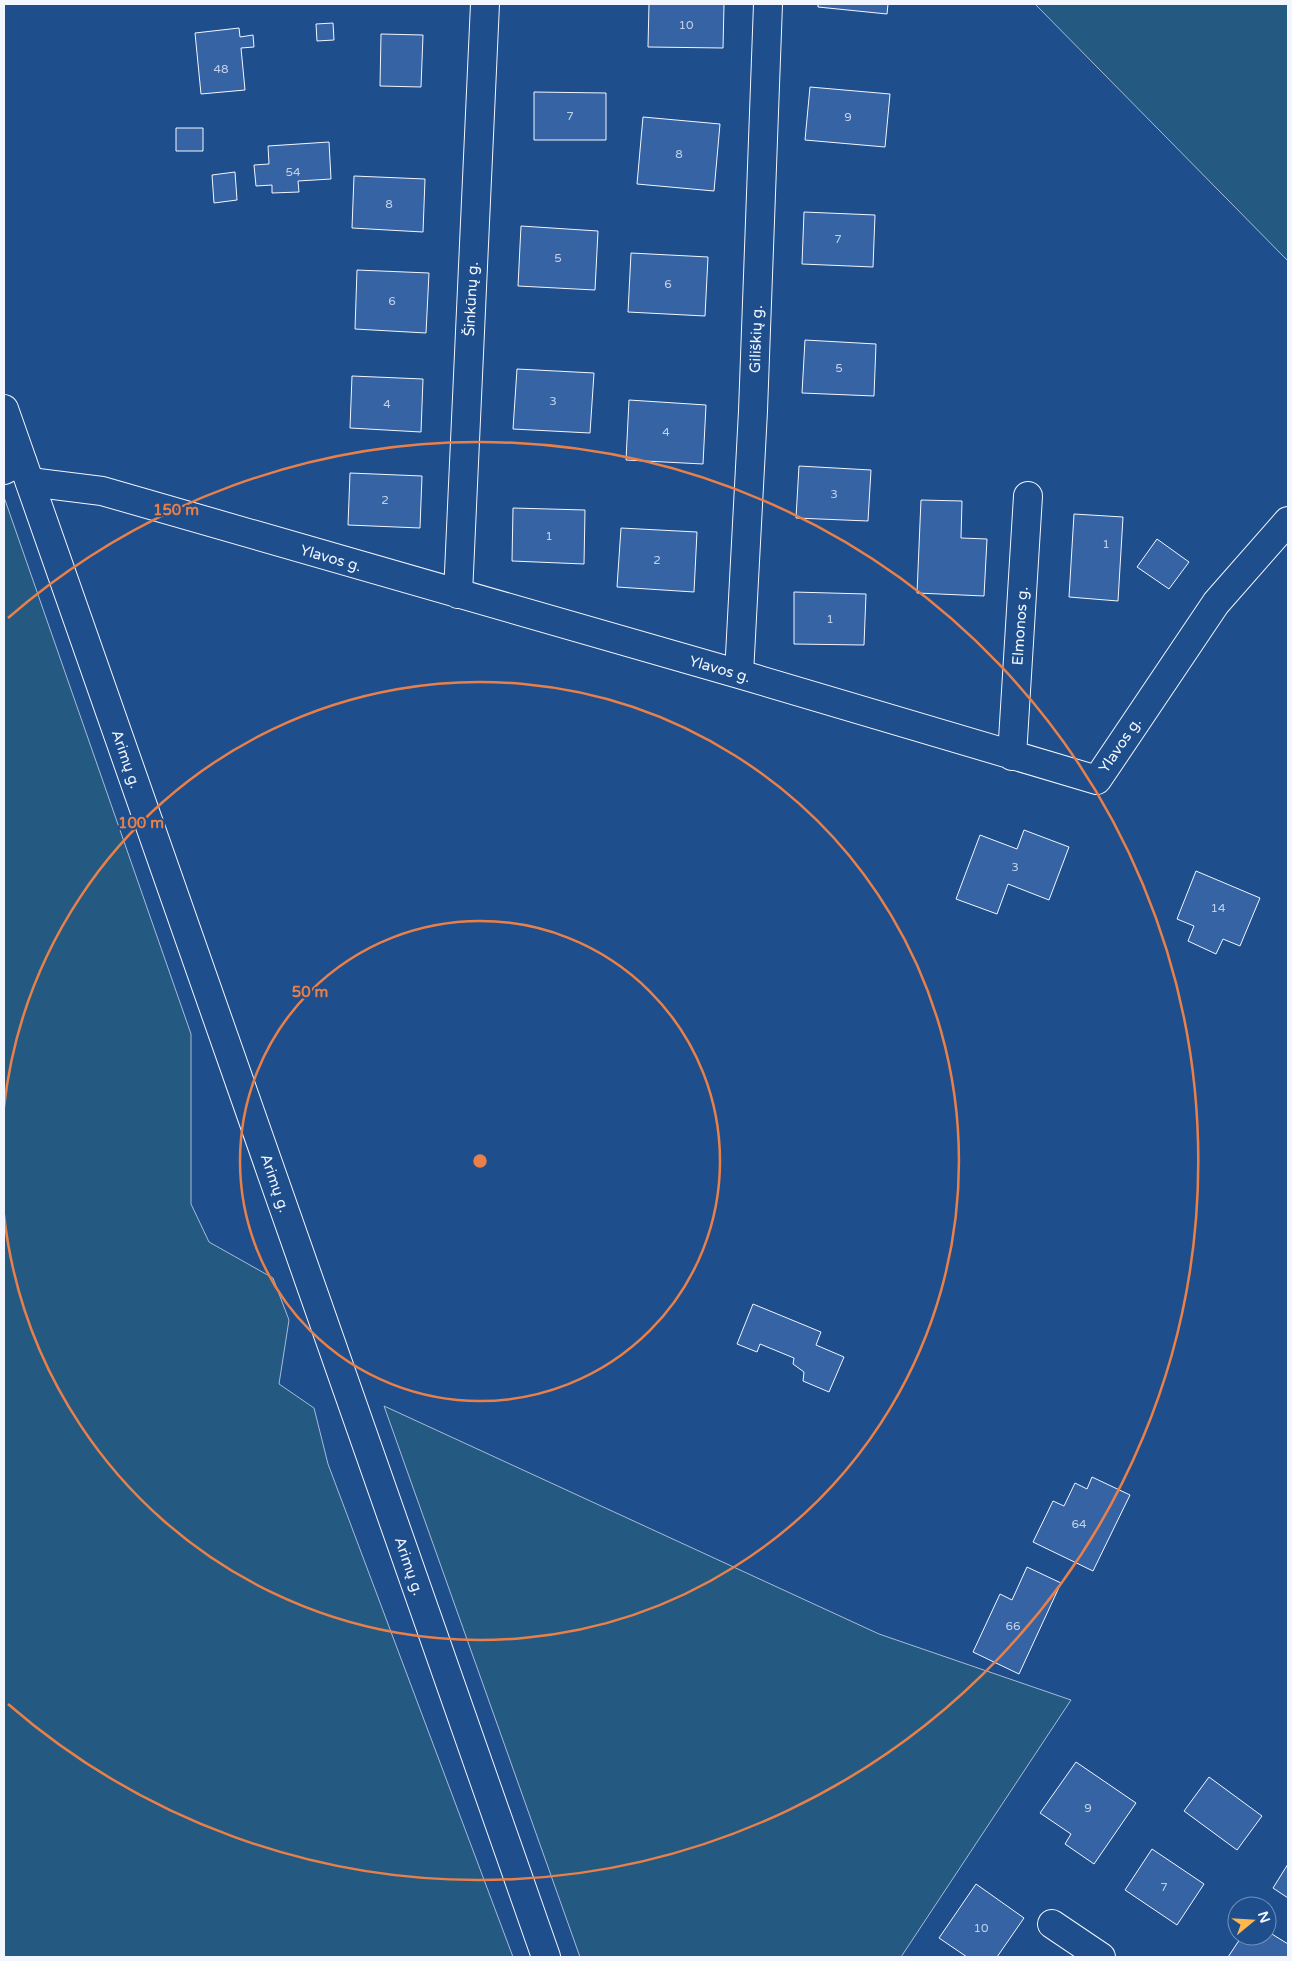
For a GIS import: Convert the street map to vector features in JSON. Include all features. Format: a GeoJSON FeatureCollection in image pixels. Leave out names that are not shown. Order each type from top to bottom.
{"type":"FeatureCollection","features":[{"type":"Feature","properties":{"kind":"street","name":"Šinkūnų g."},"geometry":{"type":"LineString","coordinates":[[458,594],[485,4]]}},
{"type":"Feature","properties":{"kind":"street","name":"Giliškių g."},"geometry":{"type":"LineString","coordinates":[[739,674],[753,411],[768,4]]}},
{"type":"Feature","properties":{"kind":"street","name":"Arimų g."},"geometry":{"type":"LineString","coordinates":[[4,410],[19,471],[546,1957]]}},
{"type":"Feature","properties":{"kind":"street","name":"Ylavos g."},"geometry":{"type":"LineString","coordinates":[[19,471],[102,491],[739,674],[1097,780],[1216,602],[1288,521]]}},
{"type":"Feature","properties":{"kind":"street","name":"Elmonos g."},"geometry":{"type":"LineString","coordinates":[[1012,756],[1028,496]]}},
{"type":"Feature","properties":{"kind":"street"},"geometry":{"type":"LineString","coordinates":[[1052,1924],[1101,1957]]}},
{"type":"Feature","properties":{"kind":"shaded area"},"geometry":{"type":"Polygon","coordinates":[[[1035,4],[1288,4],[1288,261],[1035,4]]]}},
{"type":"Feature","properties":{"kind":"shaded area"},"geometry":{"type":"Polygon","coordinates":[[[4,497],[191,1034],[191,1204],[209,1242],[273,1278],[289,1320],[279,1384],[314,1408],[328,1464],[513,1957],[4,1957],[4,497]]]}},
{"type":"Feature","properties":{"kind":"shaded area"},"geometry":{"type":"Polygon","coordinates":[[[384,1406],[879,1634],[1071,1700],[901,1957],[580,1957],[384,1406]]]}},
{"type":"Feature","properties":{"kind":"building"},"geometry":{"type":"Polygon","coordinates":[[[649,4],[724,4],[723,48],[648,47],[649,4]]]}},
{"type":"Feature","properties":{"kind":"building"},"geometry":{"type":"Polygon","coordinates":[[[818,4],[888,4],[887,14],[818,7],[818,4]]]}},
{"type":"Feature","properties":{"kind":"building"},"geometry":{"type":"Polygon","coordinates":[[[333,23],[334,40],[317,41],[316,24],[333,23]]]}},
{"type":"Feature","properties":{"kind":"building"},"geometry":{"type":"Polygon","coordinates":[[[239,28],[240,37],[253,35],[254,47],[241,48],[245,90],[201,94],[195,33],[239,28]]]}},
{"type":"Feature","properties":{"kind":"building"},"geometry":{"type":"Polygon","coordinates":[[[381,34],[423,35],[421,87],[380,86],[381,34]]]}},
{"type":"Feature","properties":{"kind":"building"},"geometry":{"type":"Polygon","coordinates":[[[810,87],[890,94],[885,147],[805,140],[810,87]]]}},
{"type":"Feature","properties":{"kind":"building"},"geometry":{"type":"Polygon","coordinates":[[[534,92],[606,93],[606,140],[534,140],[534,92]]]}},
{"type":"Feature","properties":{"kind":"building"},"geometry":{"type":"Polygon","coordinates":[[[643,117],[720,124],[714,191],[637,184],[643,117]]]}},
{"type":"Feature","properties":{"kind":"building"},"geometry":{"type":"Polygon","coordinates":[[[176,128],[203,128],[203,151],[176,151],[176,128]]]}},
{"type":"Feature","properties":{"kind":"building"},"geometry":{"type":"Polygon","coordinates":[[[329,142],[331,179],[298,181],[299,192],[272,193],[272,185],[256,186],[254,165],[269,164],[268,146],[329,142]]]}},
{"type":"Feature","properties":{"kind":"building"},"geometry":{"type":"Polygon","coordinates":[[[235,172],[237,200],[214,203],[212,175],[235,172]]]}},
{"type":"Feature","properties":{"kind":"building"},"geometry":{"type":"Polygon","coordinates":[[[354,176],[425,179],[423,232],[352,228],[354,176]]]}},
{"type":"Feature","properties":{"kind":"building"},"geometry":{"type":"Polygon","coordinates":[[[804,212],[875,215],[873,267],[802,264],[804,212]]]}},
{"type":"Feature","properties":{"kind":"building"},"geometry":{"type":"Polygon","coordinates":[[[521,226],[598,231],[595,290],[518,286],[521,226]]]}},
{"type":"Feature","properties":{"kind":"building"},"geometry":{"type":"Polygon","coordinates":[[[631,253],[708,257],[705,316],[628,312],[631,253]]]}},
{"type":"Feature","properties":{"kind":"building"},"geometry":{"type":"Polygon","coordinates":[[[357,270],[429,273],[426,333],[355,329],[357,270]]]}},
{"type":"Feature","properties":{"kind":"building"},"geometry":{"type":"Polygon","coordinates":[[[805,340],[876,344],[874,396],[802,393],[805,340]]]}},
{"type":"Feature","properties":{"kind":"building"},"geometry":{"type":"Polygon","coordinates":[[[517,369],[594,373],[590,433],[513,429],[517,369]]]}},
{"type":"Feature","properties":{"kind":"building"},"geometry":{"type":"Polygon","coordinates":[[[352,376],[423,379],[421,432],[350,428],[352,376]]]}},
{"type":"Feature","properties":{"kind":"building"},"geometry":{"type":"Polygon","coordinates":[[[629,400],[706,405],[703,464],[626,460],[629,400]]]}},
{"type":"Feature","properties":{"kind":"building"},"geometry":{"type":"Polygon","coordinates":[[[799,466],[871,470],[868,521],[796,518],[799,466]]]}},
{"type":"Feature","properties":{"kind":"building"},"geometry":{"type":"Polygon","coordinates":[[[350,473],[422,476],[420,528],[348,525],[350,473]]]}},
{"type":"Feature","properties":{"kind":"building"},"geometry":{"type":"Polygon","coordinates":[[[921,500],[962,501],[961,538],[987,539],[984,596],[917,593],[921,500]]]}},
{"type":"Feature","properties":{"kind":"building"},"geometry":{"type":"Polygon","coordinates":[[[513,508],[585,510],[584,564],[512,561],[513,508]]]}},
{"type":"Feature","properties":{"kind":"building"},"geometry":{"type":"Polygon","coordinates":[[[1074,514],[1123,517],[1118,601],[1069,597],[1074,514]]]}},
{"type":"Feature","properties":{"kind":"building"},"geometry":{"type":"Polygon","coordinates":[[[621,528],[697,532],[694,592],[617,587],[621,528]]]}},
{"type":"Feature","properties":{"kind":"building"},"geometry":{"type":"Polygon","coordinates":[[[1157,539],[1189,562],[1169,589],[1137,567],[1157,539]]]}},
{"type":"Feature","properties":{"kind":"building"},"geometry":{"type":"Polygon","coordinates":[[[794,592],[866,594],[864,645],[794,644],[794,592]]]}},
{"type":"Feature","properties":{"kind":"building"},"geometry":{"type":"Polygon","coordinates":[[[1024,830],[1069,847],[1049,900],[1008,884],[997,914],[956,899],[980,835],[1017,849],[1024,830]]]}},
{"type":"Feature","properties":{"kind":"building"},"geometry":{"type":"Polygon","coordinates":[[[1196,871],[1260,898],[1240,946],[1223,939],[1216,954],[1188,941],[1194,926],[1177,919],[1196,871]]]}},
{"type":"Feature","properties":{"kind":"building"},"geometry":{"type":"Polygon","coordinates":[[[753,1304],[821,1332],[816,1345],[844,1357],[829,1392],[803,1381],[804,1372],[793,1364],[794,1358],[760,1344],[757,1352],[737,1344],[753,1304]]]}},
{"type":"Feature","properties":{"kind":"building"},"geometry":{"type":"Polygon","coordinates":[[[1092,1477],[1130,1495],[1093,1571],[1033,1542],[1053,1501],[1064,1506],[1075,1483],[1087,1489],[1092,1477]]]}},
{"type":"Feature","properties":{"kind":"building"},"geometry":{"type":"Polygon","coordinates":[[[1027,1567],[1061,1583],[1019,1674],[973,1652],[1000,1594],[1012,1600],[1027,1567]]]}},
{"type":"Feature","properties":{"kind":"building"},"geometry":{"type":"Polygon","coordinates":[[[1076,1762],[1136,1803],[1094,1864],[1065,1844],[1071,1834],[1040,1813],[1076,1762]]]}},
{"type":"Feature","properties":{"kind":"building"},"geometry":{"type":"Polygon","coordinates":[[[1209,1777],[1262,1816],[1237,1850],[1184,1811],[1209,1777]]]}},
{"type":"Feature","properties":{"kind":"building"},"geometry":{"type":"Polygon","coordinates":[[[1152,1849],[1204,1884],[1177,1925],[1125,1890],[1152,1849]]]}},
{"type":"Feature","properties":{"kind":"building"},"geometry":{"type":"Polygon","coordinates":[[[1288,1864],[1288,1898],[1273,1888],[1288,1864]]]}},
{"type":"Feature","properties":{"kind":"building"},"geometry":{"type":"Polygon","coordinates":[[[976,1884],[1024,1918],[997,1957],[967,1957],[939,1938],[976,1884]]]}},
{"type":"Feature","properties":{"kind":"building"},"geometry":{"type":"Polygon","coordinates":[[[1277,1937],[1288,1944],[1288,1957],[1228,1957],[1235,1946],[1277,1946],[1277,1937]]]}}]}
